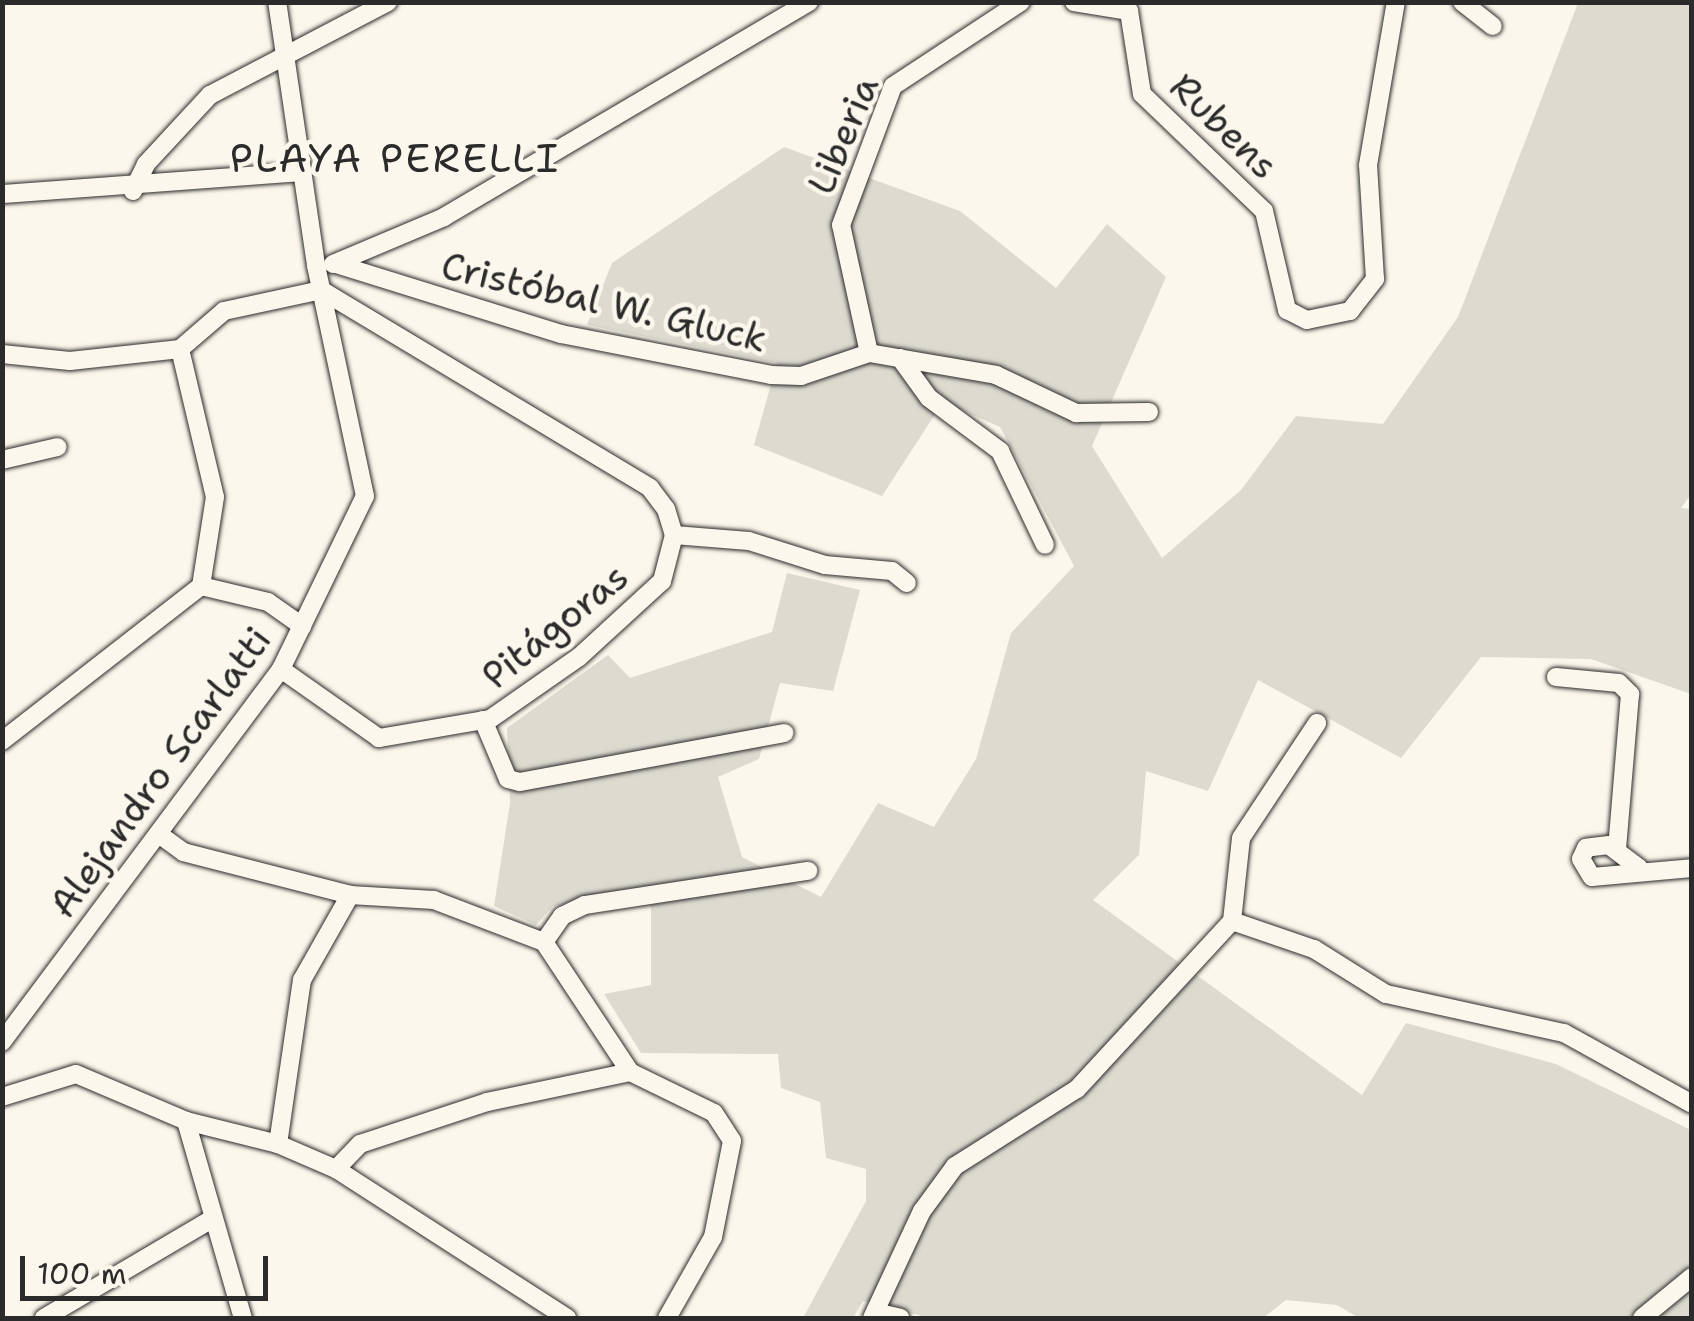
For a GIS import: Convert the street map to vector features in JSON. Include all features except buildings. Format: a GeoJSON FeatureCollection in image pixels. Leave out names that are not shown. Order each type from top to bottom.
{"type":"FeatureCollection","features":[{"type":"Feature","properties":{"kind":"street","name":"Alejandro Scarlatti"},"geometry":{"type":"LineString","coordinates":[[2,1042],[282,668],[365,496],[320,290],[288,62],[274,26],[276,2]]}},
{"type":"Feature","properties":{"kind":"street"},"geometry":{"type":"LineString","coordinates":[[133,192],[190,111],[230,81],[288,62],[388,2]]}},
{"type":"Feature","properties":{"kind":"street"},"geometry":{"type":"LineString","coordinates":[[316,265],[336,264],[444,217],[809,2]]}},
{"type":"Feature","properties":{"kind":"street","name":"Liberia"},"geometry":{"type":"LineString","coordinates":[[869,354],[840,225],[893,86],[1021,2]]}},
{"type":"Feature","properties":{"kind":"street","name":"Rubens"},"geometry":{"type":"LineString","coordinates":[[1074,2],[1137,7],[1142,94],[1264,211],[1286,310],[1307,320],[1350,311],[1375,279],[1368,164],[1396,2]]}},
{"type":"Feature","properties":{"kind":"street"},"geometry":{"type":"LineString","coordinates":[[1462,2],[1494,26]]}},
{"type":"Feature","properties":{"kind":"street"},"geometry":{"type":"LineString","coordinates":[[2,194],[133,192],[304,172]]}},
{"type":"Feature","properties":{"kind":"street","name":"Cristóbal W. Gluck"},"geometry":{"type":"LineString","coordinates":[[336,264],[561,334],[771,375],[802,376],[869,354],[996,376],[1076,413],[1148,412]]}},
{"type":"Feature","properties":{"kind":"street"},"geometry":{"type":"LineString","coordinates":[[2,354],[70,360],[180,349],[224,311],[320,290],[650,488],[674,535],[750,541],[825,565],[892,571],[907,583]]}},
{"type":"Feature","properties":{"kind":"street"},"geometry":{"type":"LineString","coordinates":[[2,742],[201,586],[215,497],[180,349]]}},
{"type":"Feature","properties":{"kind":"street"},"geometry":{"type":"LineString","coordinates":[[900,358],[929,398],[1000,451],[1045,545]]}},
{"type":"Feature","properties":{"kind":"street"},"geometry":{"type":"LineString","coordinates":[[2,460],[58,447]]}},
{"type":"Feature","properties":{"kind":"street","name":"Pitágoras"},"geometry":{"type":"LineString","coordinates":[[282,668],[379,738],[483,720],[514,708],[662,581],[674,535]]}},
{"type":"Feature","properties":{"kind":"street"},"geometry":{"type":"LineString","coordinates":[[201,586],[268,602],[302,626]]}},
{"type":"Feature","properties":{"kind":"street"},"geometry":{"type":"LineString","coordinates":[[1556,677],[1620,683],[1630,694],[1617,850]]}},
{"type":"Feature","properties":{"kind":"street"},"geometry":{"type":"LineString","coordinates":[[483,720],[508,780],[520,782],[784,733]]}},
{"type":"Feature","properties":{"kind":"street"},"geometry":{"type":"LineString","coordinates":[[900,1318],[874,1315],[922,1211],[955,1166],[1077,1088],[1232,921],[1241,838],[1317,723]]}},
{"type":"Feature","properties":{"kind":"street"},"geometry":{"type":"LineString","coordinates":[[160,835],[183,852],[350,895],[434,900],[544,942],[630,1072],[714,1113],[732,1141],[713,1237],[667,1318]]}},
{"type":"Feature","properties":{"kind":"street"},"geometry":{"type":"LineString","coordinates":[[1638,868],[1617,850],[1586,848],[1584,872],[1692,868]]}},
{"type":"Feature","properties":{"kind":"street"},"geometry":{"type":"LineString","coordinates":[[544,942],[574,908],[808,871]]}},
{"type":"Feature","properties":{"kind":"street"},"geometry":{"type":"LineString","coordinates":[[278,1144],[302,980],[350,895]]}},
{"type":"Feature","properties":{"kind":"street"},"geometry":{"type":"LineString","coordinates":[[1232,921],[1314,949],[1386,994],[1564,1033],[1692,1104]]}},
{"type":"Feature","properties":{"kind":"street"},"geometry":{"type":"LineString","coordinates":[[336,1169],[360,1144],[487,1102],[630,1072]]}},
{"type":"Feature","properties":{"kind":"street"},"geometry":{"type":"LineString","coordinates":[[2,1097],[76,1074],[186,1120],[278,1144],[336,1169],[567,1318]]}},
{"type":"Feature","properties":{"kind":"street"},"geometry":{"type":"LineString","coordinates":[[186,1120],[243,1318]]}},
{"type":"Feature","properties":{"kind":"street"},"geometry":{"type":"LineString","coordinates":[[44,1318],[212,1219]]}},
{"type":"Feature","properties":{"kind":"street"},"geometry":{"type":"LineString","coordinates":[[1642,1318],[1692,1277]]}},
{"type":"Feature","properties":{"kind":"shaded area"},"geometry":{"type":"Polygon","coordinates":[[[1578,3],[1691,3],[1692,493],[1681,508],[1691,509],[1691,694],[1591,659],[1481,657],[1401,758],[1258,680],[1208,791],[1146,771],[1139,855],[1093,900],[1362,1095],[1406,1023],[1556,1064],[1691,1130],[1691,1318],[1359,1318],[1337,1305],[1286,1300],[1263,1318],[930,1318],[863,1301],[853,1318],[803,1318],[866,1201],[866,1169],[826,1158],[820,1102],[781,1088],[778,1054],[641,1053],[604,994],[651,985],[651,888],[553,906],[536,925],[494,906],[510,803],[507,728],[608,655],[630,678],[772,632],[787,573],[860,590],[833,691],[780,683],[759,759],[718,777],[742,857],[821,897],[878,803],[934,827],[976,759],[1011,633],[1074,566],[1000,427],[943,402],[882,496],[754,445],[777,363],[587,325],[612,263],[784,147],[960,211],[1056,288],[1107,224],[1166,277],[1092,446],[1162,558],[1241,490],[1296,416],[1383,424],[1458,317],[1578,3]]]}},
{"type":"Feature","properties":{"kind":"district","name":"PLAYA PERELLI"},"geometry":{"type":"Point","coordinates":[395,158]}}]}
